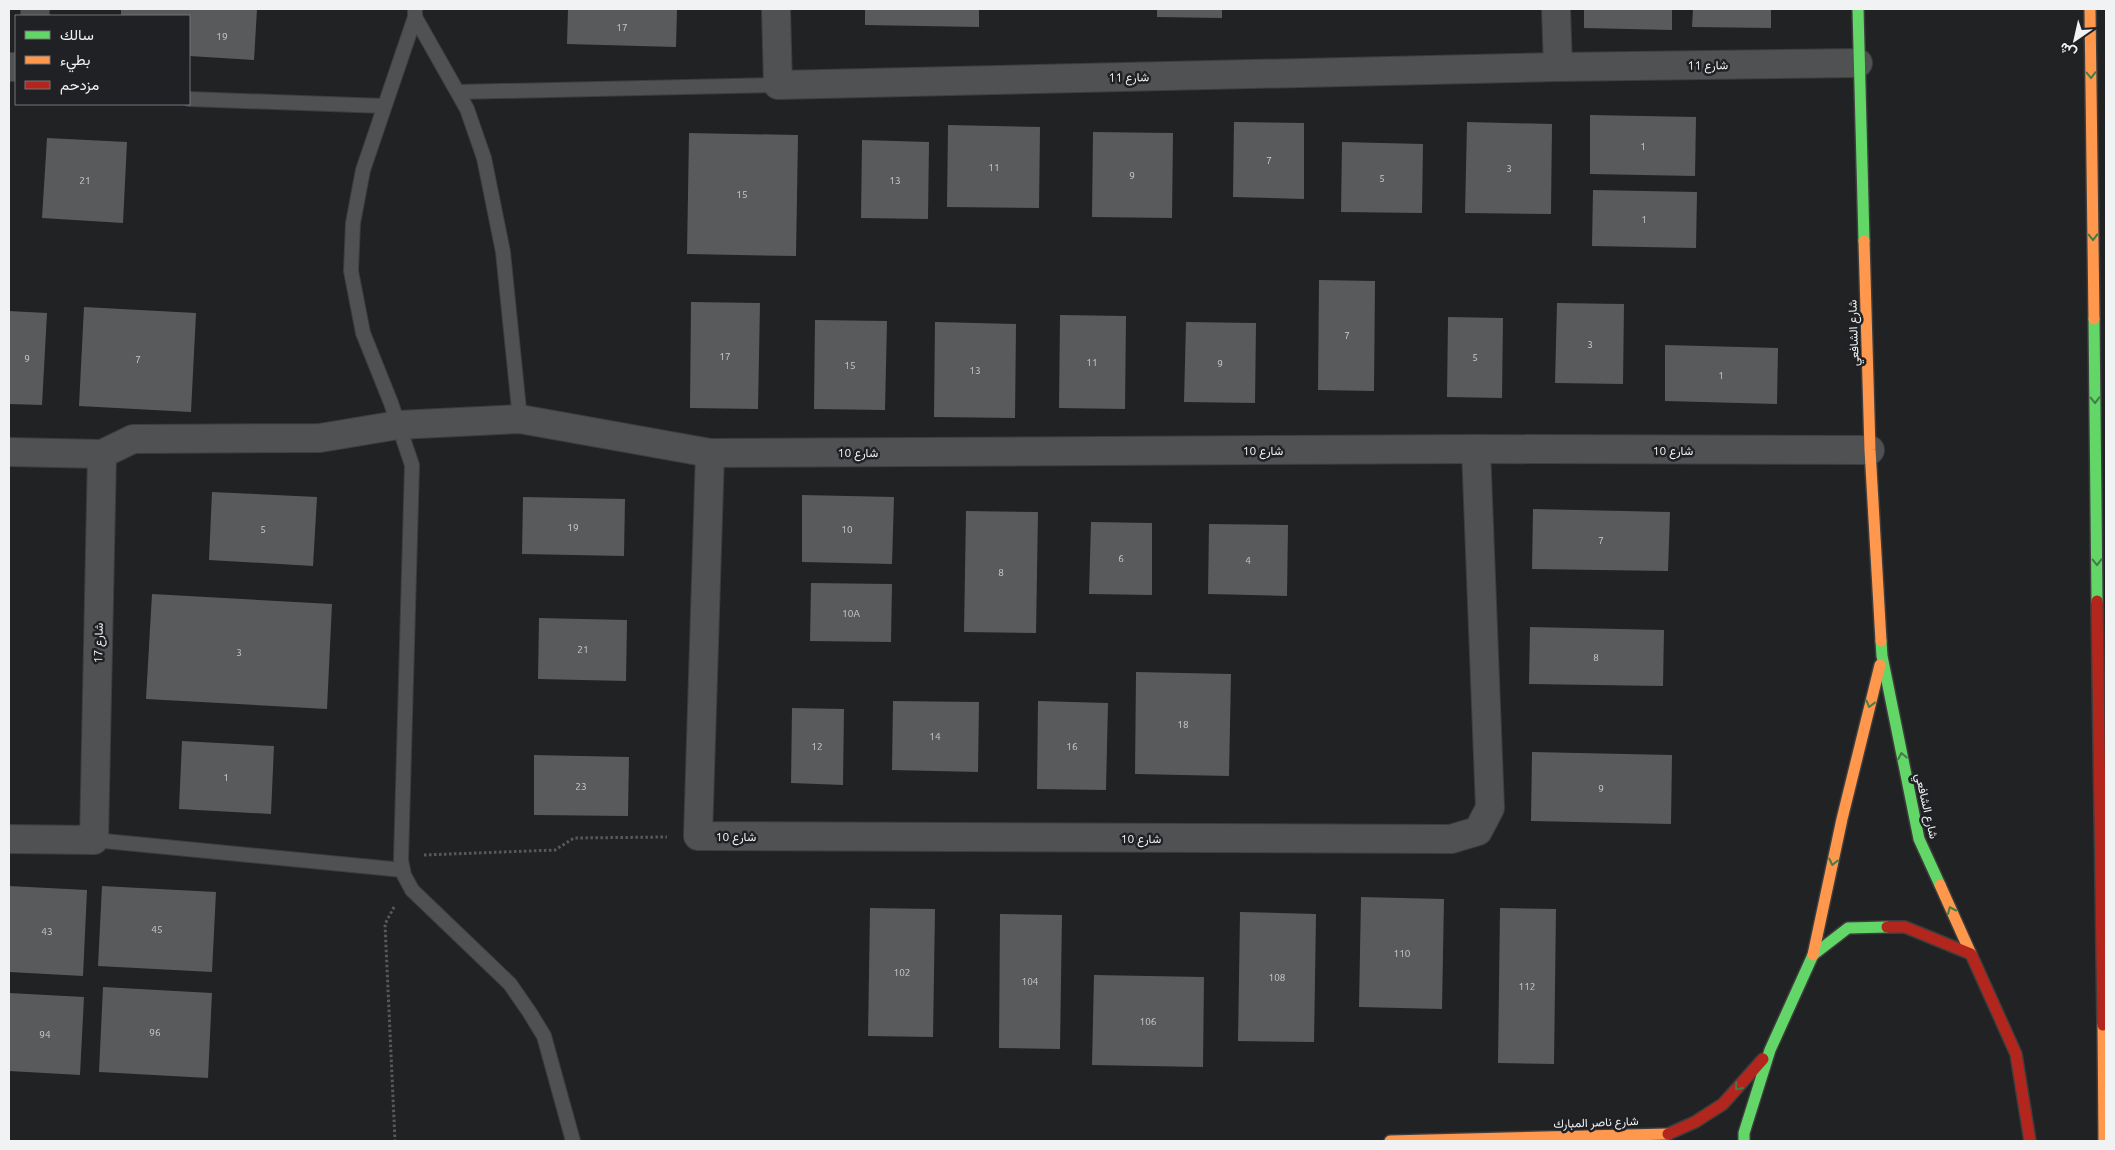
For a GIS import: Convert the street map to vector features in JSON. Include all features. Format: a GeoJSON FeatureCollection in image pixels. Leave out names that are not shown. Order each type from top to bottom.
{"type":"FeatureCollection","features":[{"type":"Feature","properties":{"kind":"main road","name":"شارع الشافعي"},"geometry":{"type":"LineString","coordinates":[[1858,9],[1870,450],[1882,656],[1919,839],[2016,1054],[2030,1141]]}},
{"type":"Feature","properties":{"kind":"main road"},"geometry":{"type":"LineString","coordinates":[[2090,9],[2104,1141]]}},
{"type":"Feature","properties":{"kind":"main road","name":"شارع الشافعي"},"geometry":{"type":"LineString","coordinates":[[1770,1050],[1812,956],[1842,819],[1882,656]]}},
{"type":"Feature","properties":{"kind":"main road"},"geometry":{"type":"LineString","coordinates":[[1812,956],[1848,928],[1905,927],[1971,954]]}},
{"type":"Feature","properties":{"kind":"main road"},"geometry":{"type":"LineString","coordinates":[[1744,1141],[1744,1133],[1770,1050]]}},
{"type":"Feature","properties":{"kind":"main road","name":"شارع ناصر المبارك"},"geometry":{"type":"LineString","coordinates":[[1390,1141],[1667,1134],[1695,1122],[1723,1104],[1770,1050]]}},
{"type":"Feature","properties":{"kind":"street"},"geometry":{"type":"LineString","coordinates":[[776,9],[778,85]]}},
{"type":"Feature","properties":{"kind":"street"},"geometry":{"type":"LineString","coordinates":[[1556,9],[1558,67]]}},
{"type":"Feature","properties":{"kind":"street","name":"شارع 11"},"geometry":{"type":"LineString","coordinates":[[778,85],[1558,67],[1858,63]]}},
{"type":"Feature","properties":{"kind":"street"},"geometry":{"type":"LineString","coordinates":[[9,452],[102,454],[132,439],[320,438],[398,425],[520,419],[710,453]]}},
{"type":"Feature","properties":{"kind":"street","name":"شارع 10"},"geometry":{"type":"LineString","coordinates":[[1476,449],[1490,808],[1478,831],[1452,839],[698,836],[710,453],[1476,449],[1870,450]]}},
{"type":"Feature","properties":{"kind":"street","name":"شارع 17"},"geometry":{"type":"LineString","coordinates":[[94,840],[102,454]]}},
{"type":"Feature","properties":{"kind":"street"},"geometry":{"type":"LineString","coordinates":[[9,838],[94,840]]}},
{"type":"Feature","properties":{"kind":"lane"},"geometry":{"type":"LineString","coordinates":[[415,13],[467,109],[484,158],[504,252],[520,419]]}},
{"type":"Feature","properties":{"kind":"lane"},"geometry":{"type":"LineString","coordinates":[[415,13],[363,170],[353,223],[351,271],[357,310],[363,333],[412,465],[402,856],[405,876],[412,890],[510,984],[544,1036],[573,1141]]}},
{"type":"Feature","properties":{"kind":"lane"},"geometry":{"type":"LineString","coordinates":[[458,92],[778,85]]}},
{"type":"Feature","properties":{"kind":"lane"},"geometry":{"type":"LineString","coordinates":[[190,100],[384,106]]}},
{"type":"Feature","properties":{"kind":"lane"},"geometry":{"type":"LineString","coordinates":[[94,840],[405,876]]}},
{"type":"Feature","properties":{"kind":"path"},"geometry":{"type":"LineString","coordinates":[[402,856],[555,850],[574,838],[698,836]]}},
{"type":"Feature","properties":{"kind":"path"},"geometry":{"type":"LineString","coordinates":[[395,1141],[385,924],[405,876]]}},
{"type":"Feature","properties":{"kind":"building"},"geometry":{"type":"Polygon","coordinates":[[[121,9],[257,9],[254,60],[190,56],[190,15],[121,15],[121,9]]]}},
{"type":"Feature","properties":{"kind":"building"},"geometry":{"type":"Polygon","coordinates":[[[568,9],[677,9],[676,47],[567,44],[568,9]]]}},
{"type":"Feature","properties":{"kind":"building"},"geometry":{"type":"Polygon","coordinates":[[[865,9],[979,9],[979,27],[865,25],[865,9]]]}},
{"type":"Feature","properties":{"kind":"building"},"geometry":{"type":"Polygon","coordinates":[[[1157,9],[1222,9],[1222,18],[1157,17],[1157,9]]]}},
{"type":"Feature","properties":{"kind":"building"},"geometry":{"type":"Polygon","coordinates":[[[1584,9],[1672,9],[1672,30],[1584,28],[1584,9]]]}},
{"type":"Feature","properties":{"kind":"building"},"geometry":{"type":"Polygon","coordinates":[[[1693,9],[1771,9],[1771,28],[1692,27],[1693,9]]]}},
{"type":"Feature","properties":{"kind":"building"},"geometry":{"type":"Polygon","coordinates":[[[1590,115],[1696,117],[1695,176],[1590,174],[1590,115]]]}},
{"type":"Feature","properties":{"kind":"building"},"geometry":{"type":"Polygon","coordinates":[[[1234,122],[1304,123],[1304,199],[1233,197],[1234,122]]]}},
{"type":"Feature","properties":{"kind":"building"},"geometry":{"type":"Polygon","coordinates":[[[1467,122],[1552,124],[1551,214],[1465,213],[1467,122]]]}},
{"type":"Feature","properties":{"kind":"building"},"geometry":{"type":"Polygon","coordinates":[[[948,125],[1040,127],[1039,208],[947,207],[948,125]]]}},
{"type":"Feature","properties":{"kind":"building"},"geometry":{"type":"Polygon","coordinates":[[[1093,132],[1173,133],[1172,218],[1092,217],[1093,132]]]}},
{"type":"Feature","properties":{"kind":"building"},"geometry":{"type":"Polygon","coordinates":[[[689,133],[798,135],[796,256],[687,254],[689,133]]]}},
{"type":"Feature","properties":{"kind":"building"},"geometry":{"type":"Polygon","coordinates":[[[47,138],[127,142],[123,223],[42,218],[47,138]]]}},
{"type":"Feature","properties":{"kind":"building"},"geometry":{"type":"Polygon","coordinates":[[[862,140],[929,142],[928,219],[861,218],[862,140]]]}},
{"type":"Feature","properties":{"kind":"building"},"geometry":{"type":"Polygon","coordinates":[[[1342,142],[1423,144],[1422,213],[1341,212],[1342,142]]]}},
{"type":"Feature","properties":{"kind":"building"},"geometry":{"type":"Polygon","coordinates":[[[1593,190],[1697,192],[1696,248],[1592,246],[1593,190]]]}},
{"type":"Feature","properties":{"kind":"building"},"geometry":{"type":"Polygon","coordinates":[[[1319,280],[1375,281],[1374,391],[1318,390],[1319,280]]]}},
{"type":"Feature","properties":{"kind":"building"},"geometry":{"type":"Polygon","coordinates":[[[691,302],[760,303],[758,409],[690,408],[691,302]]]}},
{"type":"Feature","properties":{"kind":"building"},"geometry":{"type":"Polygon","coordinates":[[[1557,303],[1624,304],[1623,384],[1555,383],[1557,303]]]}},
{"type":"Feature","properties":{"kind":"building"},"geometry":{"type":"Polygon","coordinates":[[[84,307],[196,313],[191,412],[79,406],[84,307]]]}},
{"type":"Feature","properties":{"kind":"building"},"geometry":{"type":"Polygon","coordinates":[[[9,311],[47,313],[42,405],[9,404],[9,311]]]}},
{"type":"Feature","properties":{"kind":"building"},"geometry":{"type":"Polygon","coordinates":[[[1060,315],[1126,316],[1125,409],[1059,408],[1060,315]]]}},
{"type":"Feature","properties":{"kind":"building"},"geometry":{"type":"Polygon","coordinates":[[[1448,317],[1503,318],[1502,398],[1447,397],[1448,317]]]}},
{"type":"Feature","properties":{"kind":"building"},"geometry":{"type":"Polygon","coordinates":[[[815,320],[887,321],[885,410],[814,409],[815,320]]]}},
{"type":"Feature","properties":{"kind":"building"},"geometry":{"type":"Polygon","coordinates":[[[935,322],[1016,324],[1015,418],[934,417],[935,322]]]}},
{"type":"Feature","properties":{"kind":"building"},"geometry":{"type":"Polygon","coordinates":[[[1186,322],[1256,323],[1255,403],[1184,402],[1186,322]]]}},
{"type":"Feature","properties":{"kind":"building"},"geometry":{"type":"Polygon","coordinates":[[[1665,345],[1778,348],[1777,404],[1665,401],[1665,345]]]}},
{"type":"Feature","properties":{"kind":"building"},"geometry":{"type":"Polygon","coordinates":[[[212,492],[317,497],[313,566],[209,560],[212,492]]]}},
{"type":"Feature","properties":{"kind":"building"},"geometry":{"type":"Polygon","coordinates":[[[802,495],[894,497],[892,564],[802,562],[802,495]]]}},
{"type":"Feature","properties":{"kind":"building"},"geometry":{"type":"Polygon","coordinates":[[[523,497],[625,499],[624,556],[522,554],[523,497]]]}},
{"type":"Feature","properties":{"kind":"building"},"geometry":{"type":"Polygon","coordinates":[[[1533,509],[1670,512],[1668,571],[1532,569],[1533,509]]]}},
{"type":"Feature","properties":{"kind":"building"},"geometry":{"type":"Polygon","coordinates":[[[966,511],[1038,512],[1036,633],[964,632],[966,511]]]}},
{"type":"Feature","properties":{"kind":"building"},"geometry":{"type":"Polygon","coordinates":[[[1091,522],[1152,523],[1152,595],[1089,594],[1091,522]]]}},
{"type":"Feature","properties":{"kind":"building"},"geometry":{"type":"Polygon","coordinates":[[[1209,524],[1288,525],[1287,596],[1208,594],[1209,524]]]}},
{"type":"Feature","properties":{"kind":"building"},"geometry":{"type":"Polygon","coordinates":[[[811,583],[892,584],[891,642],[810,641],[811,583]]]}},
{"type":"Feature","properties":{"kind":"building"},"geometry":{"type":"Polygon","coordinates":[[[152,594],[332,604],[327,709],[146,699],[152,594]]]}},
{"type":"Feature","properties":{"kind":"building"},"geometry":{"type":"Polygon","coordinates":[[[539,618],[627,620],[626,681],[538,679],[539,618]]]}},
{"type":"Feature","properties":{"kind":"building"},"geometry":{"type":"Polygon","coordinates":[[[1530,627],[1664,630],[1663,686],[1529,684],[1530,627]]]}},
{"type":"Feature","properties":{"kind":"building"},"geometry":{"type":"Polygon","coordinates":[[[1136,672],[1231,674],[1229,776],[1135,774],[1136,672]]]}},
{"type":"Feature","properties":{"kind":"building"},"geometry":{"type":"Polygon","coordinates":[[[893,701],[979,702],[978,772],[892,770],[893,701]]]}},
{"type":"Feature","properties":{"kind":"building"},"geometry":{"type":"Polygon","coordinates":[[[1038,701],[1108,703],[1106,790],[1037,789],[1038,701]]]}},
{"type":"Feature","properties":{"kind":"building"},"geometry":{"type":"Polygon","coordinates":[[[792,708],[844,709],[843,785],[791,783],[792,708]]]}},
{"type":"Feature","properties":{"kind":"building"},"geometry":{"type":"Polygon","coordinates":[[[182,741],[274,746],[271,814],[179,809],[182,741]]]}},
{"type":"Feature","properties":{"kind":"building"},"geometry":{"type":"Polygon","coordinates":[[[1532,752],[1672,755],[1671,824],[1531,821],[1532,752]]]}},
{"type":"Feature","properties":{"kind":"building"},"geometry":{"type":"Polygon","coordinates":[[[534,755],[629,757],[628,816],[534,815],[534,755]]]}},
{"type":"Feature","properties":{"kind":"building"},"geometry":{"type":"Polygon","coordinates":[[[9,886],[87,890],[83,976],[9,972],[9,886]]]}},
{"type":"Feature","properties":{"kind":"building"},"geometry":{"type":"Polygon","coordinates":[[[102,886],[216,892],[212,972],[98,966],[102,886]]]}},
{"type":"Feature","properties":{"kind":"building"},"geometry":{"type":"Polygon","coordinates":[[[1361,897],[1444,899],[1442,1009],[1359,1007],[1361,897]]]}},
{"type":"Feature","properties":{"kind":"building"},"geometry":{"type":"Polygon","coordinates":[[[870,908],[935,909],[933,1037],[868,1036],[870,908]]]}},
{"type":"Feature","properties":{"kind":"building"},"geometry":{"type":"Polygon","coordinates":[[[1500,908],[1556,909],[1554,1064],[1498,1063],[1500,908]]]}},
{"type":"Feature","properties":{"kind":"building"},"geometry":{"type":"Polygon","coordinates":[[[1240,912],[1316,914],[1314,1042],[1238,1041],[1240,912]]]}},
{"type":"Feature","properties":{"kind":"building"},"geometry":{"type":"Polygon","coordinates":[[[1000,914],[1062,915],[1060,1049],[999,1048],[1000,914]]]}},
{"type":"Feature","properties":{"kind":"building"},"geometry":{"type":"Polygon","coordinates":[[[1094,975],[1204,977],[1203,1067],[1092,1065],[1094,975]]]}},
{"type":"Feature","properties":{"kind":"building"},"geometry":{"type":"Polygon","coordinates":[[[103,987],[212,993],[208,1078],[99,1072],[103,987]]]}},
{"type":"Feature","properties":{"kind":"building"},"geometry":{"type":"Polygon","coordinates":[[[9,993],[84,997],[80,1075],[9,1071],[9,993]]]}},
{"type":"Feature","properties":{"kind":"traffic: fast"},"geometry":{"type":"LineString","coordinates":[[1858,9],[1864,241]]}},
{"type":"Feature","properties":{"kind":"traffic: fast"},"geometry":{"type":"LineString","coordinates":[[2094,319],[2097,601]]}},
{"type":"Feature","properties":{"kind":"traffic: fast"},"geometry":{"type":"LineString","coordinates":[[1881,641],[1882,656],[1919,839],[1940,885]]}},
{"type":"Feature","properties":{"kind":"traffic: fast"},"geometry":{"type":"LineString","coordinates":[[1744,1141],[1744,1133],[1770,1050],[1813,955],[1848,928],[1887,927]]}},
{"type":"Feature","properties":{"kind":"traffic: slow"},"geometry":{"type":"LineString","coordinates":[[2090,9],[2094,319]]}},
{"type":"Feature","properties":{"kind":"traffic: slow"},"geometry":{"type":"LineString","coordinates":[[1864,241],[1870,450],[1881,641]]}},
{"type":"Feature","properties":{"kind":"traffic: slow"},"geometry":{"type":"LineString","coordinates":[[1813,955],[1842,819],[1880,665]]}},
{"type":"Feature","properties":{"kind":"traffic: slow"},"geometry":{"type":"LineString","coordinates":[[1940,885],[1971,954]]}},
{"type":"Feature","properties":{"kind":"traffic: slow"},"geometry":{"type":"LineString","coordinates":[[2103,1025],[2104,1141]]}},
{"type":"Feature","properties":{"kind":"traffic: slow"},"geometry":{"type":"LineString","coordinates":[[1390,1141],[1668,1134]]}},
{"type":"Feature","properties":{"kind":"traffic: jam"},"geometry":{"type":"LineString","coordinates":[[2097,601],[2103,1025]]}},
{"type":"Feature","properties":{"kind":"traffic: jam"},"geometry":{"type":"LineString","coordinates":[[1887,927],[1905,927],[1971,954],[2016,1054],[2030,1141]]}},
{"type":"Feature","properties":{"kind":"traffic: jam"},"geometry":{"type":"LineString","coordinates":[[1668,1134],[1695,1122],[1723,1104],[1763,1059]]}}]}
